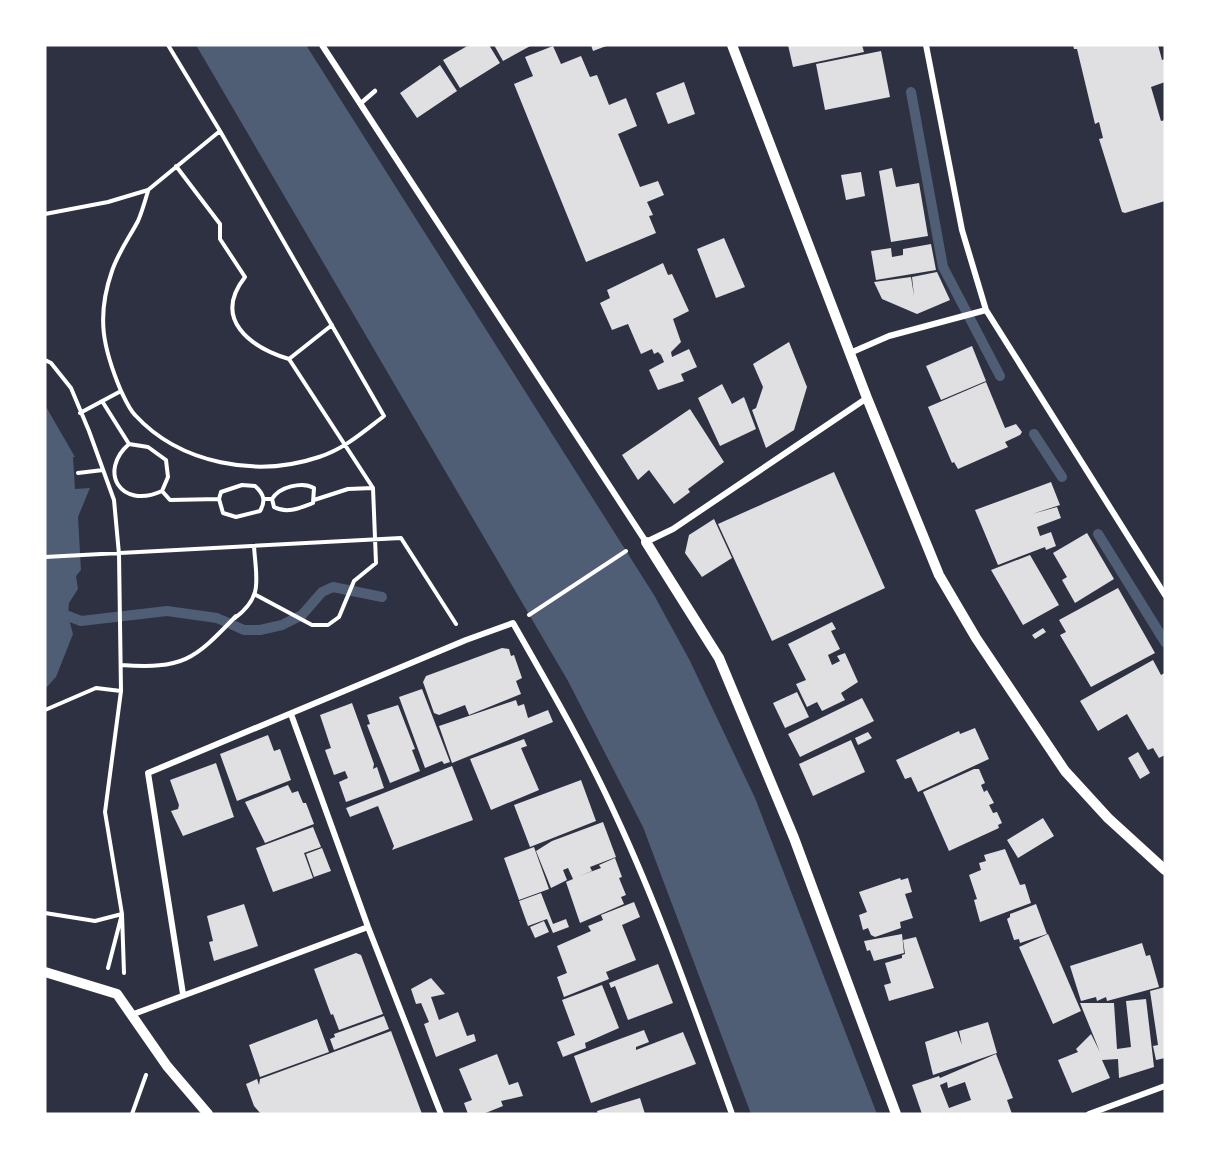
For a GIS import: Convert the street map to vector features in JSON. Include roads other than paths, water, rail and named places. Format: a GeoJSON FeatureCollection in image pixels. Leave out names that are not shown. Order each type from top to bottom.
{"type":"FeatureCollection","features":[{"type":"Feature","properties":{"kind":"street"},"geometry":{"type":"LineString","coordinates":[[322,45],[719,658],[798,849],[896,1114]]}},
{"type":"Feature","properties":{"kind":"street"},"geometry":{"type":"LineString","coordinates":[[732,45],[867,398],[939,575],[976,638],[1065,771],[1108,818],[1165,870]]}},
{"type":"Feature","properties":{"kind":"street"},"geometry":{"type":"LineString","coordinates":[[926,45],[962,230],[986,310],[1165,595]]}},
{"type":"Feature","properties":{"kind":"street"},"geometry":{"type":"LineString","coordinates":[[850,353],[890,336],[986,310]]}},
{"type":"Feature","properties":{"kind":"street"},"geometry":{"type":"LineString","coordinates":[[646,542],[673,529],[867,398]]}},
{"type":"Feature","properties":{"kind":"street"},"geometry":{"type":"LineString","coordinates":[[183,994],[148,773],[466,640],[513,623],[553,694],[616,816],[665,928],[732,1114]]}},
{"type":"Feature","properties":{"kind":"street"},"geometry":{"type":"LineString","coordinates":[[291,714],[368,927],[441,1114]]}},
{"type":"Feature","properties":{"kind":"street"},"geometry":{"type":"LineString","coordinates":[[131,1015],[368,927]]}},
{"type":"Feature","properties":{"kind":"street"},"geometry":{"type":"LineString","coordinates":[[45,972],[117,994],[156,1051],[208,1114]]}},
{"type":"Feature","properties":{"kind":"street"},"geometry":{"type":"LineString","coordinates":[[1089,1114],[1165,1086]]}},
{"type":"Feature","properties":{"kind":"lane"},"geometry":{"type":"LineString","coordinates":[[360,104],[375,91]]}},
{"type":"Feature","properties":{"kind":"water"},"geometry":{"type":"Polygon","coordinates":[[[196,45],[306,45],[654,595],[690,661],[755,798],[877,1114],[751,1114],[643,827],[568,681],[196,45]]]}},
{"type":"Feature","properties":{"kind":"water"},"geometry":{"type":"Polygon","coordinates":[[[45,405],[75,457],[73,457],[75,489],[90,488],[78,517],[81,570],[76,576],[78,589],[69,603],[68,616],[73,634],[56,677],[45,689],[45,405]]]}},
{"type":"Feature","properties":{"kind":"waterway"},"geometry":{"type":"LineString","coordinates":[[911,92],[943,267],[1000,376]]}},
{"type":"Feature","properties":{"kind":"waterway"},"geometry":{"type":"LineString","coordinates":[[1034,434],[1062,477]]}},
{"type":"Feature","properties":{"kind":"waterway"},"geometry":{"type":"LineString","coordinates":[[1098,534],[1165,642]]}},
{"type":"Feature","properties":{"kind":"waterway"},"geometry":{"type":"LineString","coordinates":[[68,616],[81,621],[167,611],[217,618],[244,630],[260,630],[282,625],[302,615],[322,592],[333,587],[382,597]]}}]}
